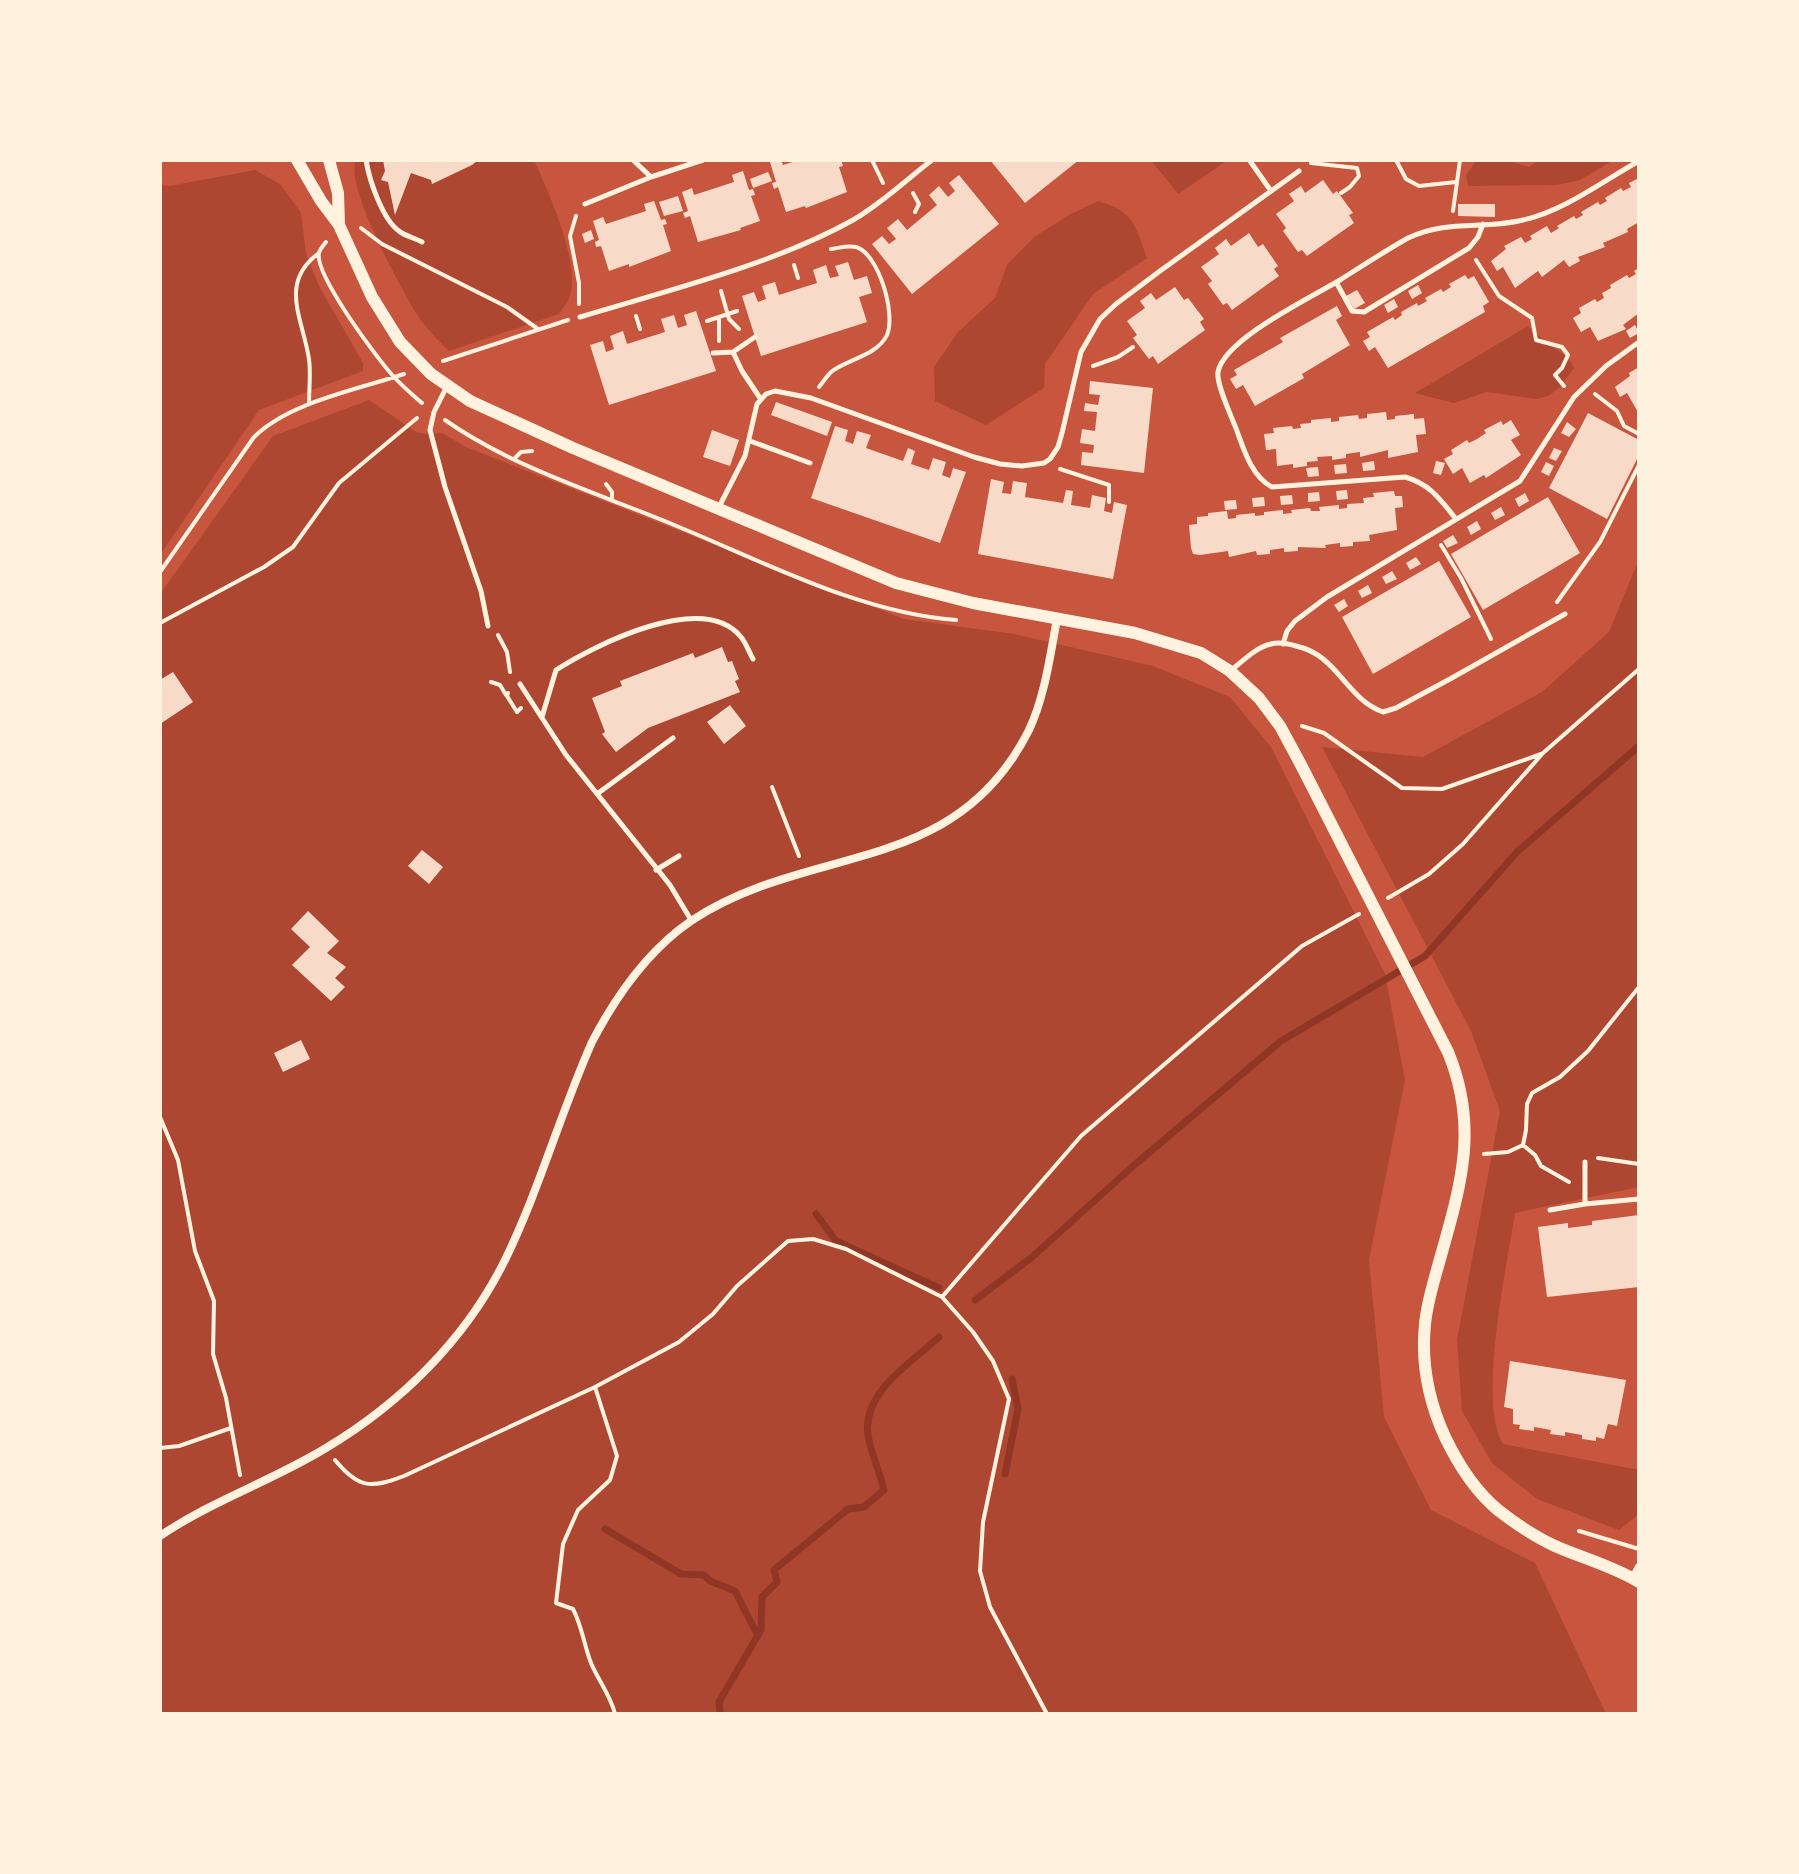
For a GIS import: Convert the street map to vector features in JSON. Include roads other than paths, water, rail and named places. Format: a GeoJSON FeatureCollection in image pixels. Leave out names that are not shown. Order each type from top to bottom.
{"type":"FeatureCollection","features":[{"type":"Feature","properties":{"kind":"street"},"geometry":{"type":"LineString","coordinates":[[297,160],[339,225],[387,322],[408,351],[446,387],[499,416],[855,568],[909,587],[973,603],[1159,638],[1201,653],[1230,671],[1259,698],[1280,726],[1300,763],[1448,1052],[1463,1098],[1466,1135],[1460,1190],[1429,1299],[1425,1325],[1426,1373],[1435,1414],[1460,1466],[1496,1508],[1516,1524],[1554,1546],[1637,1576]]}},
{"type":"Feature","properties":{"kind":"street"},"geometry":{"type":"LineString","coordinates":[[329,160],[338,193],[339,225]]}},
{"type":"Feature","properties":{"kind":"street"},"geometry":{"type":"LineString","coordinates":[[160,1536],[194,1513],[325,1449],[377,1415],[434,1362],[470,1318],[496,1276],[516,1235],[567,1099],[610,1008],[653,954],[692,921],[718,906],[782,879],[907,843],[957,815],[977,799],[1006,766],[1030,727],[1044,685],[1057,619]]}},
{"type":"Feature","properties":{"kind":"lane"},"geometry":{"type":"LineString","coordinates":[[366,160],[386,217],[401,232],[422,242]]}},
{"type":"Feature","properties":{"kind":"lane"},"geometry":{"type":"LineString","coordinates":[[633,160],[651,177]]}},
{"type":"Feature","properties":{"kind":"lane"},"geometry":{"type":"LineString","coordinates":[[585,204],[703,160]]}},
{"type":"Feature","properties":{"kind":"lane"},"geometry":{"type":"LineString","coordinates":[[580,317],[801,245],[865,213],[932,160]]}},
{"type":"Feature","properties":{"kind":"lane"},"geometry":{"type":"LineString","coordinates":[[1250,161],[1271,191]]}},
{"type":"Feature","properties":{"kind":"lane"},"geometry":{"type":"LineString","coordinates":[[1456,519],[1433,490],[1422,482],[1405,477],[1272,487],[1259,478],[1251,465],[1226,403],[1218,373],[1224,360],[1255,331],[1302,300],[1426,229],[1525,220],[1547,212],[1639,161]]}},
{"type":"Feature","properties":{"kind":"lane"},"geometry":{"type":"LineString","coordinates":[[718,509],[741,467],[760,398],[781,391],[811,398],[940,447],[987,461],[1033,466],[1050,459],[1062,433],[1075,371],[1088,336],[1100,319],[1116,304],[1299,171]]}},
{"type":"Feature","properties":{"kind":"lane"},"geometry":{"type":"LineString","coordinates":[[1336,282],[1352,311],[1361,312],[1469,248],[1483,224]]}},
{"type":"Feature","properties":{"kind":"lane"},"geometry":{"type":"LineString","coordinates":[[713,353],[733,352],[755,337]]}},
{"type":"Feature","properties":{"kind":"lane"},"geometry":{"type":"LineString","coordinates":[[1283,644],[1287,631],[1295,621],[1327,597],[1520,481],[1571,402],[1606,366],[1639,342]]}},
{"type":"Feature","properties":{"kind":"lane"},"geometry":{"type":"LineString","coordinates":[[733,352],[760,398]]}},
{"type":"Feature","properties":{"kind":"lane"},"geometry":{"type":"LineString","coordinates":[[446,387],[434,412],[430,430],[445,487],[481,591],[488,626]]}},
{"type":"Feature","properties":{"kind":"lane"},"geometry":{"type":"LineString","coordinates":[[750,441],[810,463]]}},
{"type":"Feature","properties":{"kind":"lane"},"geometry":{"type":"LineString","coordinates":[[1230,671],[1272,643],[1310,649],[1325,658],[1360,700],[1383,712],[1396,708],[1565,614]]}},
{"type":"Feature","properties":{"kind":"lane"},"geometry":{"type":"LineString","coordinates":[[542,718],[556,670],[589,651],[658,623],[680,619],[715,620],[741,637],[753,659]]}},
{"type":"Feature","properties":{"kind":"lane"},"geometry":{"type":"LineString","coordinates":[[520,684],[566,755],[670,885],[692,921]]}},
{"type":"Feature","properties":{"kind":"lane"},"geometry":{"type":"LineString","coordinates":[[597,794],[673,738]]}},
{"type":"Feature","properties":{"kind":"lane"},"geometry":{"type":"LineString","coordinates":[[656,870],[679,856]]}},
{"type":"Feature","properties":{"kind":"lane"},"geometry":{"type":"LineString","coordinates":[[1585,1162],[1585,1204]]}},
{"type":"Feature","properties":{"kind":"lane"},"geometry":{"type":"LineString","coordinates":[[1550,1210],[1639,1199]]}},
{"type":"Feature","properties":{"kind":"waterway"},"geometry":{"type":"LineString","coordinates":[[975,1300],[1031,1258],[1132,1167],[1281,1041],[1425,956],[1517,852],[1639,746]]}},
{"type":"Feature","properties":{"kind":"waterway"},"geometry":{"type":"LineString","coordinates":[[816,1214],[836,1241],[939,1288]]}},
{"type":"Feature","properties":{"kind":"waterway"},"geometry":{"type":"LineString","coordinates":[[720,1714],[719,1702],[761,1630],[762,1597],[777,1582],[774,1570],[848,1509],[864,1507],[884,1490],[868,1435],[868,1420],[873,1405],[891,1380],[939,1337]]}},
{"type":"Feature","properties":{"kind":"waterway"},"geometry":{"type":"LineString","coordinates":[[1005,1474],[1018,1409],[1012,1379]]}},
{"type":"Feature","properties":{"kind":"waterway"},"geometry":{"type":"LineString","coordinates":[[605,1529],[681,1574],[704,1575],[710,1581],[735,1591],[758,1636]]}}]}
